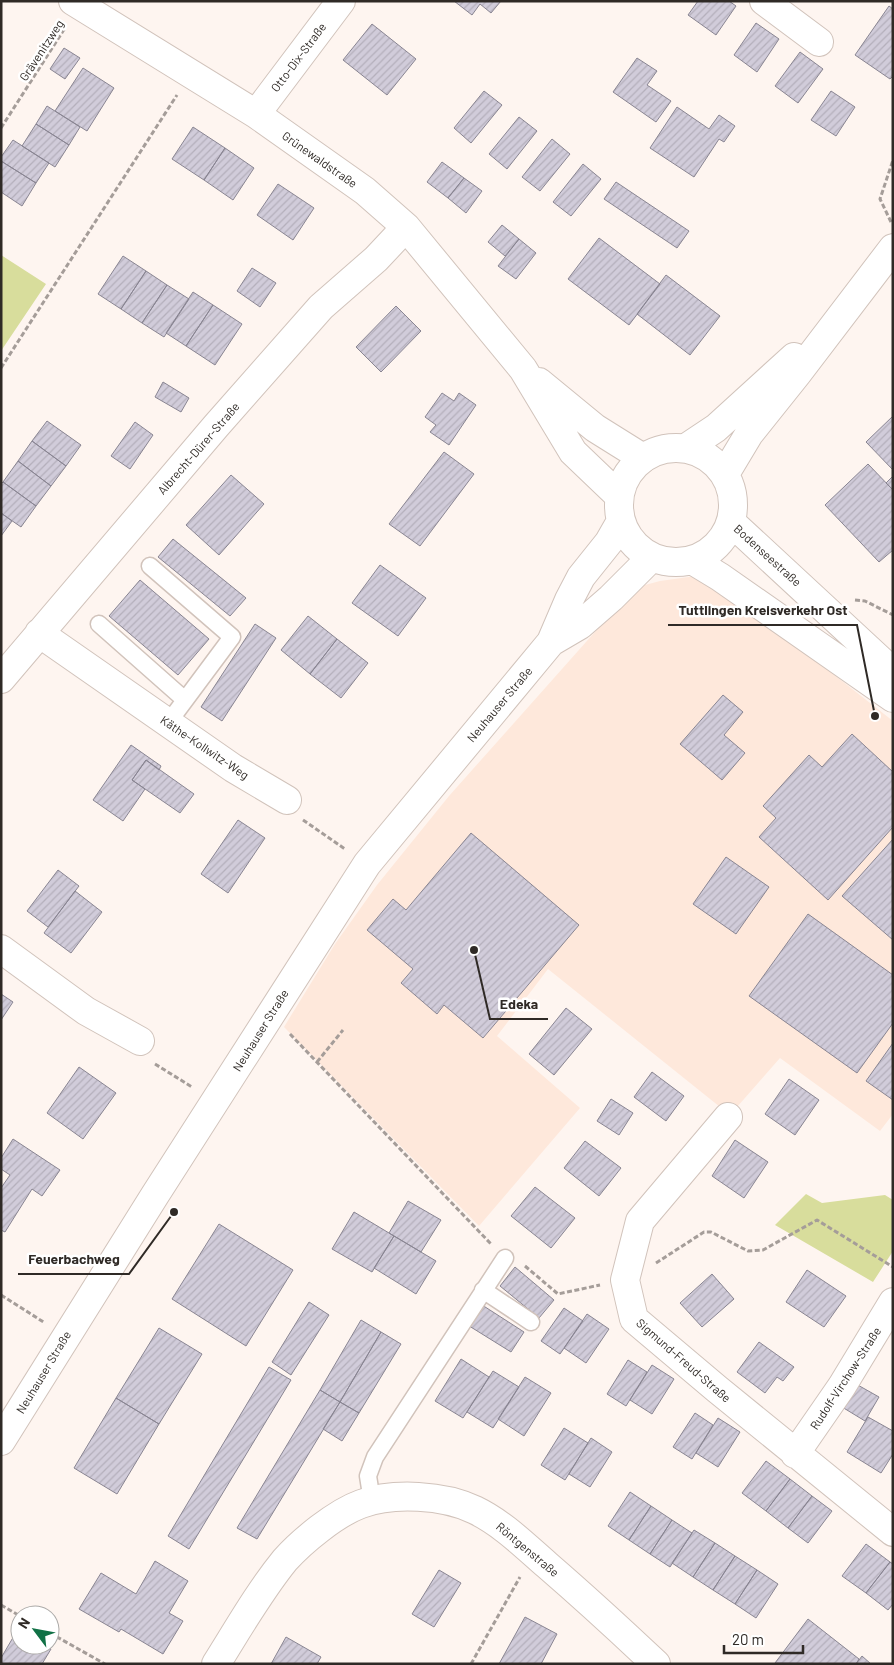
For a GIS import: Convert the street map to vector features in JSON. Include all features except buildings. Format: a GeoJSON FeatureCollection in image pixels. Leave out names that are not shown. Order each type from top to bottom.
{"type":"FeatureCollection","features":[{"type":"Feature","properties":{"kind":"street","name":"Otto-Dix-Straße"},"geometry":{"type":"LineString","coordinates":[[256,114],[341,1]]}},
{"type":"Feature","properties":{"kind":"street"},"geometry":{"type":"LineString","coordinates":[[764,1],[819,42]]}},
{"type":"Feature","properties":{"kind":"street","name":"Grünewaldstraße"},"geometry":{"type":"LineString","coordinates":[[76,4],[256,114],[365,191],[406,227],[523,369],[573,452],[620,509]]}},
{"type":"Feature","properties":{"kind":"street","name":"Albrecht-Dürer-Straße"},"geometry":{"type":"LineString","coordinates":[[1,679],[210,433],[321,307],[376,258],[406,227]]}},
{"type":"Feature","properties":{"kind":"street"},"geometry":{"type":"LineString","coordinates":[[725,474],[749,434],[893,248]]}},
{"type":"Feature","properties":{"kind":"street"},"geometry":{"type":"LineString","coordinates":[[686,448],[716,428],[838,318]]}},
{"type":"Feature","properties":{"kind":"street","name":"Grünewaldstraße"},"geometry":{"type":"LineString","coordinates":[[523,369],[595,428],[643,458]]}},
{"type":"Feature","properties":{"kind":"street"},"geometry":{"type":"LineString","coordinates":[[670,447],[686,448],[708,457],[725,474],[733,497],[734,510],[731,522],[723,538],[709,552],[692,560],[672,562],[652,558],[638,548],[627,536],[620,509],[627,475],[643,458],[656,451],[670,447]]}},
{"type":"Feature","properties":{"kind":"street","name":"Neuhauser Straße"},"geometry":{"type":"LineString","coordinates":[[1,1441],[214,1102],[367,864],[551,642],[581,577],[609,542],[620,509]]}},
{"type":"Feature","properties":{"kind":"street","name":"Bodenseestraße"},"geometry":{"type":"LineString","coordinates":[[731,522],[893,672]]}},
{"type":"Feature","properties":{"kind":"street","name":"Neuhauser Straße"},"geometry":{"type":"LineString","coordinates":[[551,642],[580,625],[652,558]]}},
{"type":"Feature","properties":{"kind":"street"},"geometry":{"type":"LineString","coordinates":[[692,560],[735,586],[893,698]]}},
{"type":"Feature","properties":{"kind":"street","name":"Käthe-Kollwitz-Weg"},"geometry":{"type":"LineString","coordinates":[[39,633],[233,768],[287,800]]}},
{"type":"Feature","properties":{"kind":"street"},"geometry":{"type":"LineString","coordinates":[[1,949],[86,1011],[140,1040]]}},
{"type":"Feature","properties":{"kind":"street","name":"Sigmund-Freud-Straße"},"geometry":{"type":"LineString","coordinates":[[728,1117],[640,1222],[625,1280],[634,1319],[795,1454],[893,1532]]}},
{"type":"Feature","properties":{"kind":"street","name":"Rudolf-Virchow-Straße"},"geometry":{"type":"LineString","coordinates":[[795,1454],[842,1386],[893,1302]]}},
{"type":"Feature","properties":{"kind":"street","name":"Röntgenstraße"},"geometry":{"type":"LineString","coordinates":[[216,1664],[245,1616],[286,1560],[312,1534],[359,1505],[372,1501],[404,1498],[454,1501],[496,1521],[607,1617],[656,1664]]}},
{"type":"Feature","properties":{"kind":"lane"},"geometry":{"type":"LineString","coordinates":[[150,566],[232,636],[168,723]]}},
{"type":"Feature","properties":{"kind":"lane"},"geometry":{"type":"LineString","coordinates":[[99,624],[185,700]]}},
{"type":"Feature","properties":{"kind":"lane"},"geometry":{"type":"LineString","coordinates":[[372,1501],[368,1476],[375,1457],[504,1258]]}},
{"type":"Feature","properties":{"kind":"lane"},"geometry":{"type":"LineString","coordinates":[[483,1290],[531,1322]]}},
{"type":"Feature","properties":{"kind":"path","name":"Grävenitzweg"},"geometry":{"type":"LineString","coordinates":[[1,128],[76,4]]}},
{"type":"Feature","properties":{"kind":"path"},"geometry":{"type":"LineString","coordinates":[[1,368],[191,73]]}},
{"type":"Feature","properties":{"kind":"path"},"geometry":{"type":"LineString","coordinates":[[893,160],[880,199],[893,225]]}},
{"type":"Feature","properties":{"kind":"path"},"geometry":{"type":"LineString","coordinates":[[287,800],[297,816],[367,864]]}},
{"type":"Feature","properties":{"kind":"path"},"geometry":{"type":"LineString","coordinates":[[270,1014],[504,1258],[517,1260],[558,1294],[625,1280],[666,1258],[704,1232],[711,1232],[748,1251],[763,1250],[817,1220],[893,1267]]}},
{"type":"Feature","properties":{"kind":"path"},"geometry":{"type":"LineString","coordinates":[[316,1062],[343,1030]]}},
{"type":"Feature","properties":{"kind":"path"},"geometry":{"type":"LineString","coordinates":[[140,1040],[150,1061],[214,1102]]}},
{"type":"Feature","properties":{"kind":"path"},"geometry":{"type":"LineString","coordinates":[[1,1295],[66,1336]]}},
{"type":"Feature","properties":{"kind":"path"},"geometry":{"type":"LineString","coordinates":[[471,1664],[534,1553]]}},
{"type":"Feature","properties":{"kind":"path"},"geometry":{"type":"LineString","coordinates":[[60,1638],[105,1664]]}},
{"type":"Feature","properties":{"kind":"shaded area"},"geometry":{"type":"Polygon","coordinates":[[[696,576],[777,630],[893,721],[893,1114],[880,1131],[780,1058],[730,1115],[548,969],[497,1036],[580,1108],[479,1226],[284,1027],[335,944],[377,885],[449,796],[634,588],[660,581],[696,576]]]}},
{"type":"Feature","properties":{"kind":"green space"},"geometry":{"type":"Polygon","coordinates":[[[1,255],[46,284],[1,351],[1,255]]]}},
{"type":"Feature","properties":{"kind":"green space"},"geometry":{"type":"Polygon","coordinates":[[[806,1194],[822,1203],[885,1195],[893,1200],[893,1251],[873,1282],[775,1225],[806,1194]]]}},
{"type":"Feature","properties":{"kind":"place","name":"Tuttlingen Kreisverkehr Ost"},"geometry":{"type":"Point","coordinates":[875,716]}},
{"type":"Feature","properties":{"kind":"place","name":"Edeka"},"geometry":{"type":"Point","coordinates":[474,950]}},
{"type":"Feature","properties":{"kind":"place","name":"Feuerbachweg"},"geometry":{"type":"Point","coordinates":[174,1212]}}]}
